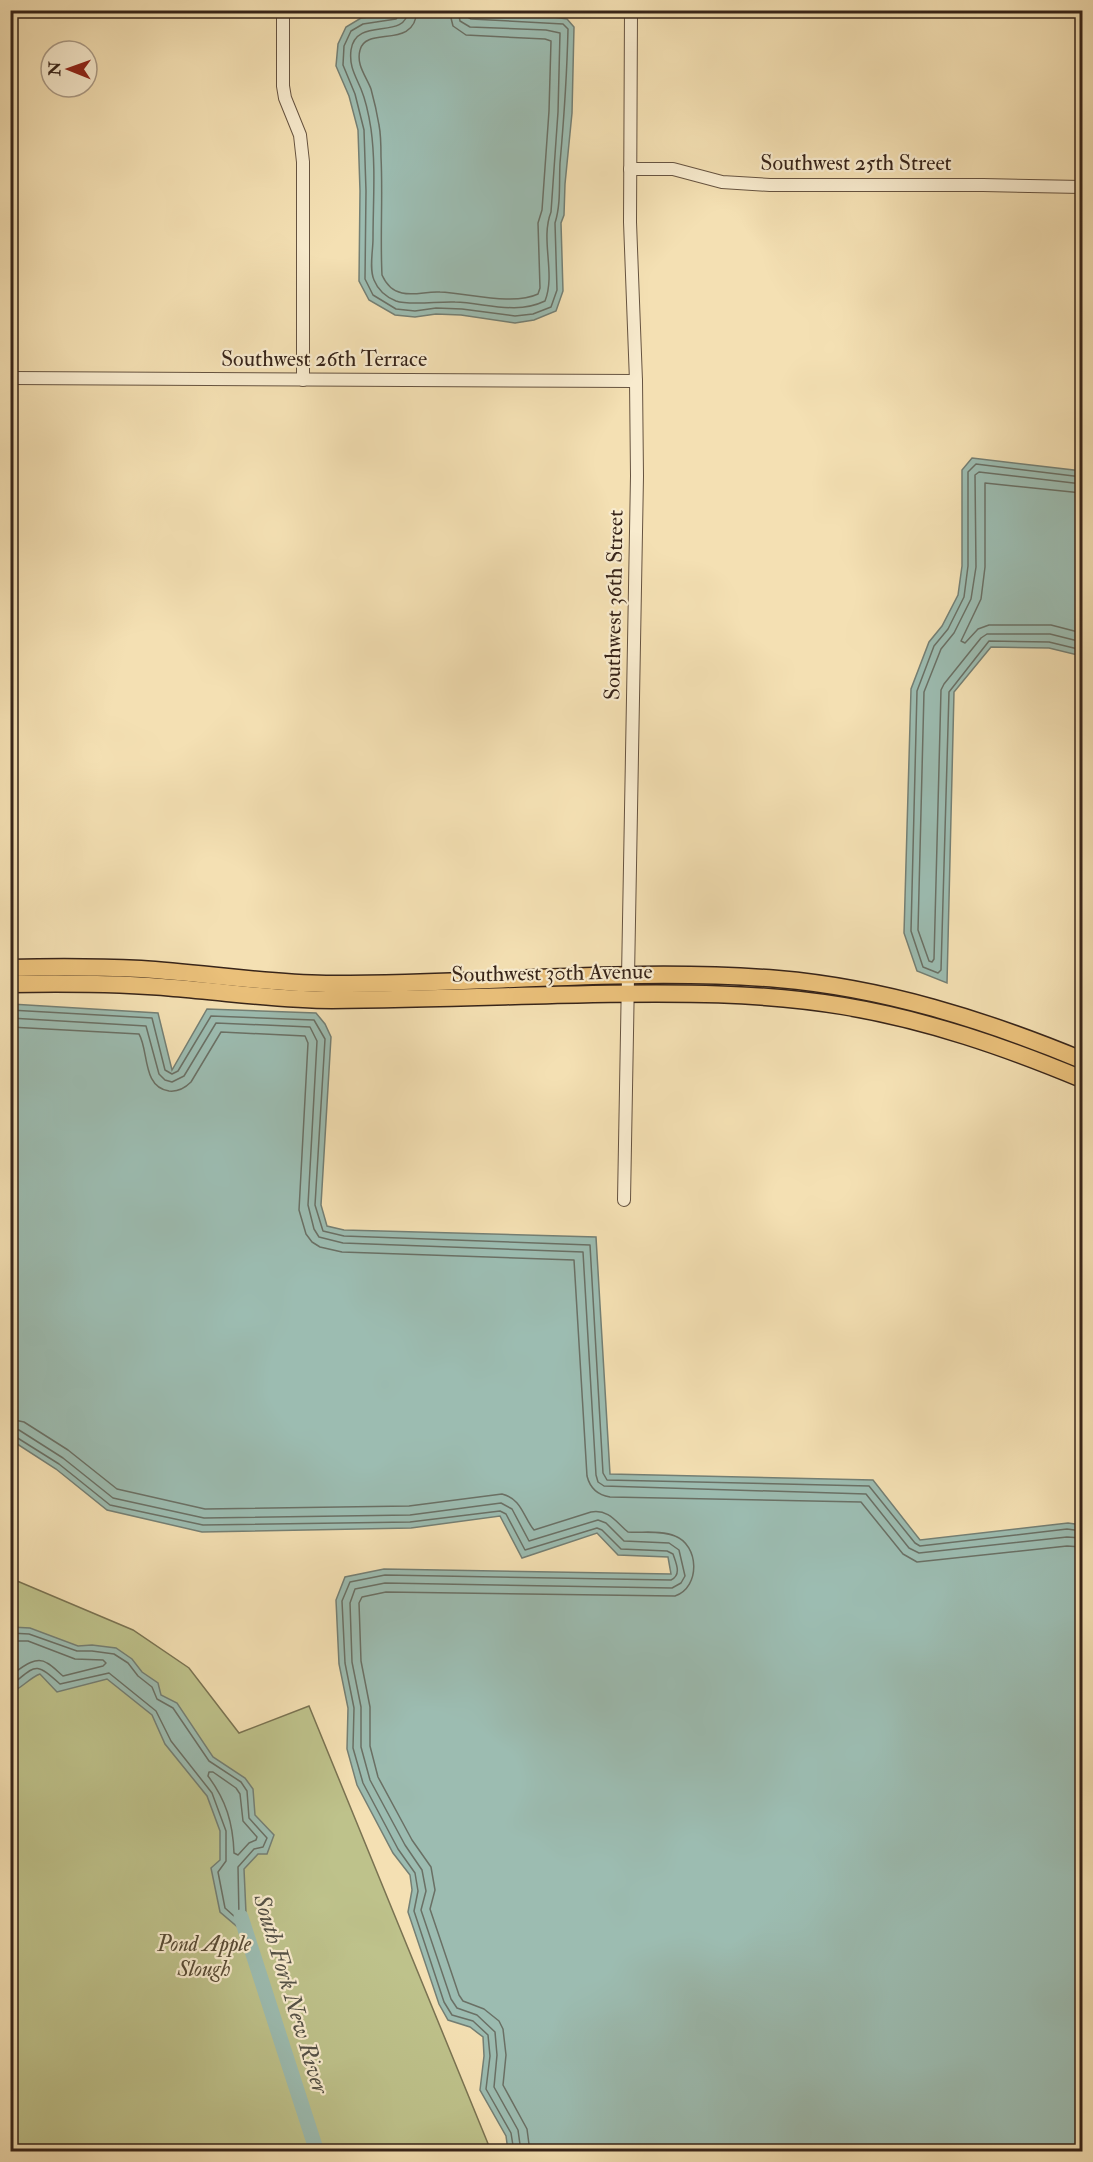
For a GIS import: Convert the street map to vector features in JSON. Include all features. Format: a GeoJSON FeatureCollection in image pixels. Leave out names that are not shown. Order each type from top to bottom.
{"type":"FeatureCollection","features":[{"type":"Feature","properties":{"kind":"main road","name":"Southwest 30th Avenue"},"geometry":{"type":"LineString","coordinates":[[10,969],[112,968],[266,982],[328,984],[385,991],[749,995],[812,1001],[873,1011],[978,1039],[1083,1080]]}},
{"type":"Feature","properties":{"kind":"main road","name":"Southwest 30th Avenue"},"geometry":{"type":"LineString","coordinates":[[10,984],[115,984],[277,998],[628,975],[780,979],[872,993],[976,1019],[1083,1060]]}},
{"type":"Feature","properties":{"kind":"street"},"geometry":{"type":"LineString","coordinates":[[283,10],[283,86],[285,98],[300,135],[303,162],[303,380]]}},
{"type":"Feature","properties":{"kind":"street","name":"Southwest 36th Street"},"geometry":{"type":"LineString","coordinates":[[624,1200],[634,662],[636,381],[630,168],[631,10]]}},
{"type":"Feature","properties":{"kind":"street","name":"Southwest 25th Street"},"geometry":{"type":"LineString","coordinates":[[630,168],[673,169],[722,182],[770,185],[1083,187]]}},
{"type":"Feature","properties":{"kind":"street","name":"Southwest 26th Terrace"},"geometry":{"type":"LineString","coordinates":[[10,378],[636,381]]}},
{"type":"Feature","properties":{"kind":"green space","name":"Pond Apple Slough"},"geometry":{"type":"Polygon","coordinates":[[[10,1578],[133,1630],[189,1668],[239,1733],[309,1706],[491,2151],[11,2151],[10,1578]]]}},
{"type":"Feature","properties":{"kind":"water"},"geometry":{"type":"Polygon","coordinates":[[[399,13],[547,16],[567,19],[574,27],[572,113],[564,215],[561,223],[563,291],[556,311],[534,320],[515,323],[461,315],[436,314],[415,317],[395,315],[369,300],[359,281],[358,130],[349,96],[336,66],[338,44],[346,27],[361,18],[399,13]]]}},
{"type":"Feature","properties":{"kind":"water"},"geometry":{"type":"Polygon","coordinates":[[[972,458],[1082,471],[1082,656],[1049,648],[991,647],[954,692],[947,983],[917,971],[904,933],[911,689],[929,642],[942,626],[958,595],[962,566],[962,470],[972,458]]]}},
{"type":"Feature","properties":{"kind":"water"},"geometry":{"type":"Polygon","coordinates":[[[1082,656],[1082,885],[1078,875],[1082,656]]]}},
{"type":"Feature","properties":{"kind":"water"},"geometry":{"type":"Polygon","coordinates":[[[11,1004],[158,1013],[172,1070],[207,1009],[316,1013],[325,1024],[331,1037],[321,1205],[327,1226],[344,1230],[596,1237],[610,1474],[873,1480],[920,1540],[1068,1523],[1082,1525],[1082,2151],[508,2151],[506,2136],[480,2090],[484,2056],[483,2037],[470,2027],[448,2020],[439,2004],[408,1912],[412,1890],[410,1875],[393,1853],[357,1785],[347,1749],[348,1708],[339,1664],[336,1600],[345,1577],[384,1569],[671,1574],[668,1557],[618,1555],[597,1533],[522,1558],[500,1516],[411,1528],[202,1532],[107,1510],[56,1469],[11,1440],[11,1004]]]}},
{"type":"Feature","properties":{"kind":"water"},"geometry":{"type":"Polygon","coordinates":[[[11,1627],[30,1628],[78,1646],[116,1648],[158,1683],[161,1695],[177,1703],[213,1757],[245,1778],[253,1789],[255,1815],[274,1835],[267,1854],[258,1854],[244,1869],[247,1935],[220,1912],[211,1868],[220,1860],[220,1831],[207,1796],[165,1744],[152,1715],[107,1679],[57,1692],[40,1674],[11,1692],[11,1627]]]}},
{"type":"Feature","properties":{"kind":"waterway","name":"South Fork New River"},"geometry":{"type":"LineString","coordinates":[[241,1917],[317,2152]]}}]}
